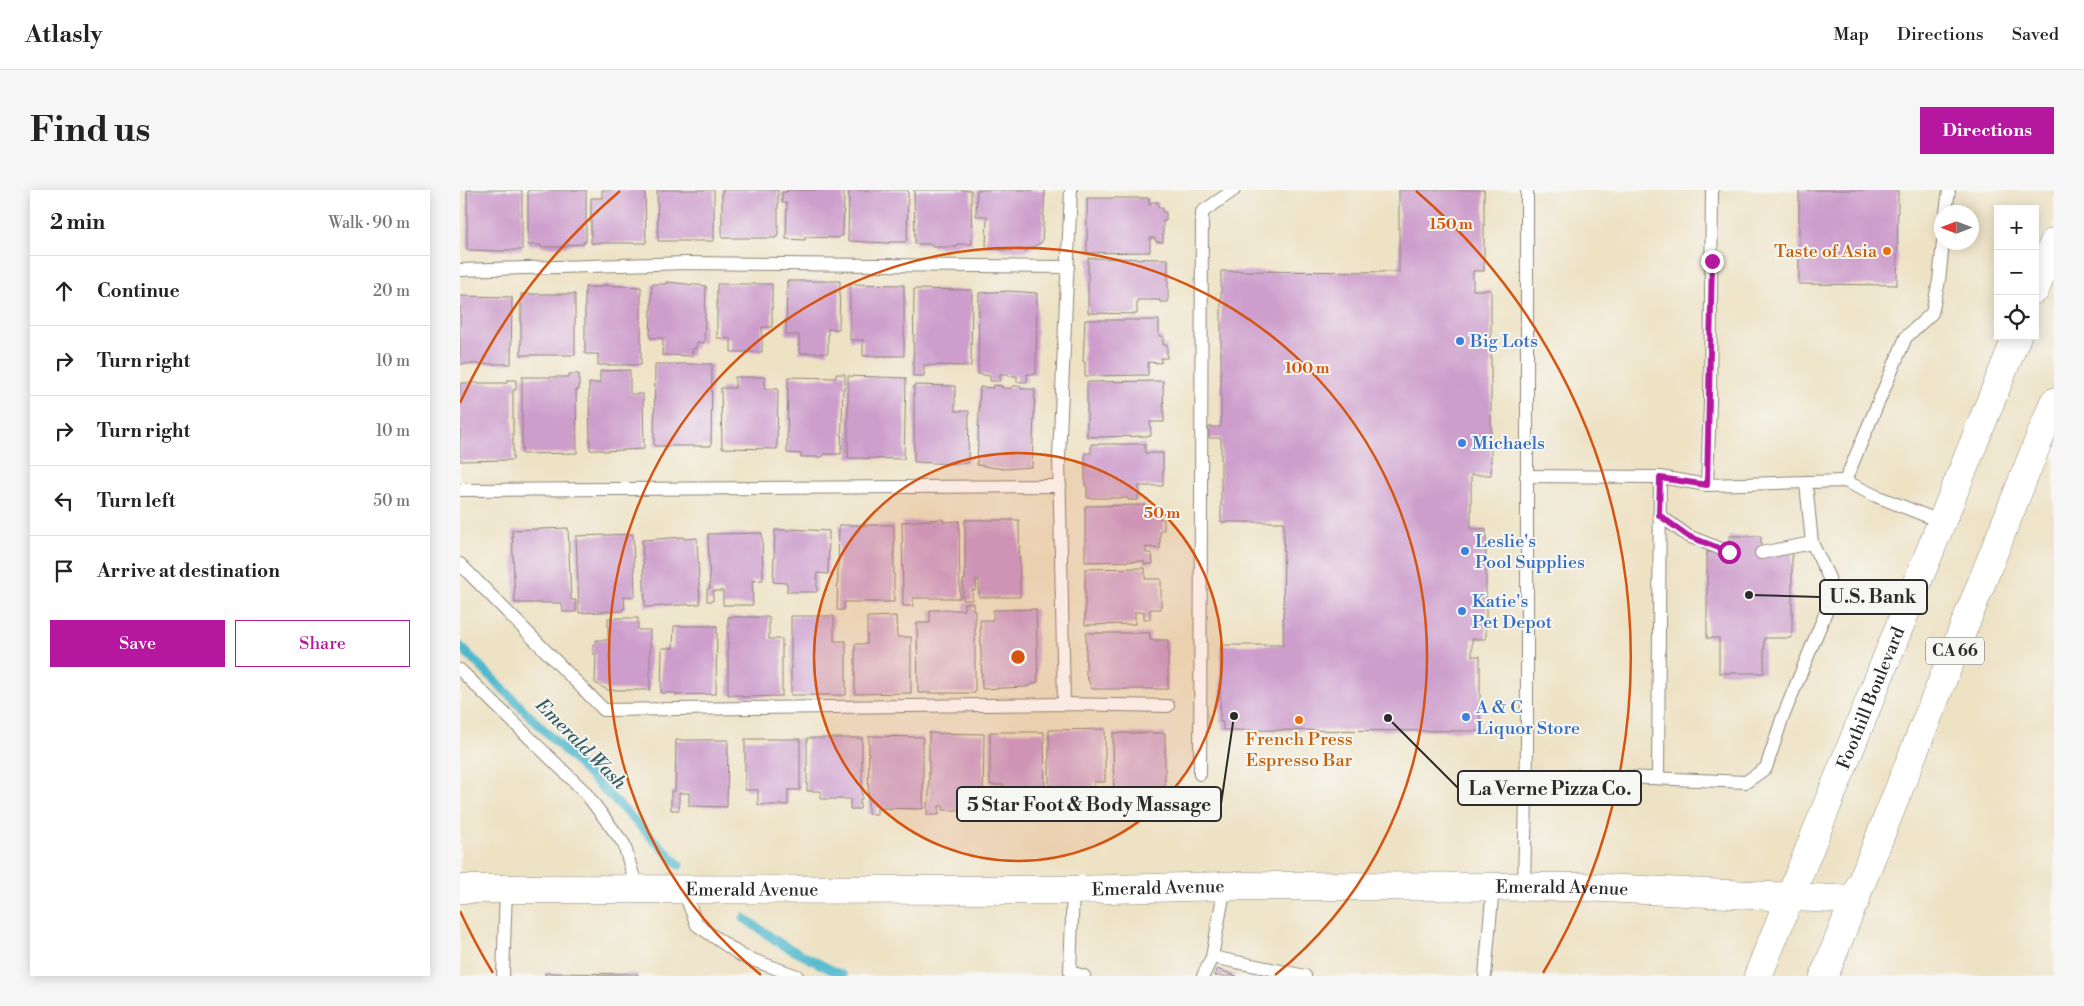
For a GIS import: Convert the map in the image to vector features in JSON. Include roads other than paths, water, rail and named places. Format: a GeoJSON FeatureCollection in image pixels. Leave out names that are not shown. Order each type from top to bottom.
{"type":"FeatureCollection","features":[{"type":"Feature","properties":{"kind":"street"},"geometry":{"type":"LineString","coordinates":[[2039,280],[2054,242]]}},
{"type":"Feature","properties":{"kind":"street","name":"Foothill Boulevard"},"geometry":{"type":"LineString","coordinates":[[1758,976],[2015,340]]}},
{"type":"Feature","properties":{"kind":"street","name":"CA 66"},"geometry":{"type":"LineString","coordinates":[[1824,976],[2054,402]]}},
{"type":"Feature","properties":{"kind":"street","name":"Emerald Avenue"},"geometry":{"type":"LineString","coordinates":[[460,889],[1073,890],[1225,886],[1582,887],[1856,900]]}},
{"type":"Feature","properties":{"kind":"lane"},"geometry":{"type":"LineString","coordinates":[[1064,704],[1059,457],[1071,190]]}},
{"type":"Feature","properties":{"kind":"lane"},"geometry":{"type":"LineString","coordinates":[[1200,774],[1202,212],[1234,190]]}},
{"type":"Feature","properties":{"kind":"lane"},"geometry":{"type":"LineString","coordinates":[[1524,887],[1526,777],[1527,190]]}},
{"type":"Feature","properties":{"kind":"lane"},"geometry":{"type":"LineString","coordinates":[[1707,485],[1711,365],[1712,190]]}},
{"type":"Feature","properties":{"kind":"lane"},"geometry":{"type":"LineString","coordinates":[[1947,205],[1949,190]]}},
{"type":"Feature","properties":{"kind":"lane"},"geometry":{"type":"LineString","coordinates":[[1845,481],[1906,337],[1932,313],[1939,280],[1942,250]]}},
{"type":"Feature","properties":{"kind":"lane"},"geometry":{"type":"LineString","coordinates":[[460,270],[686,263],[1068,267]]}},
{"type":"Feature","properties":{"kind":"lane"},"geometry":{"type":"LineString","coordinates":[[1526,476],[1660,478],[1707,485],[1845,481],[1876,496],[1942,522]]}},
{"type":"Feature","properties":{"kind":"lane"},"geometry":{"type":"LineString","coordinates":[[1658,778],[1660,478]]}},
{"type":"Feature","properties":{"kind":"lane"},"geometry":{"type":"LineString","coordinates":[[1526,777],[1601,776],[1746,782],[1766,768],[1782,719],[1830,602],[1828,578],[1812,543],[1806,483]]}},
{"type":"Feature","properties":{"kind":"lane"},"geometry":{"type":"LineString","coordinates":[[460,490],[1060,486]]}},
{"type":"Feature","properties":{"kind":"lane"},"geometry":{"type":"LineString","coordinates":[[1659,515],[1688,536],[1729,552]]}},
{"type":"Feature","properties":{"kind":"lane"},"geometry":{"type":"LineString","coordinates":[[1761,552],[1812,543]]}},
{"type":"Feature","properties":{"kind":"lane"},"geometry":{"type":"LineString","coordinates":[[460,564],[604,710],[1064,704],[1168,706]]}},
{"type":"Feature","properties":{"kind":"lane"},"geometry":{"type":"LineString","coordinates":[[460,670],[584,791],[624,844],[637,889]]}},
{"type":"Feature","properties":{"kind":"lane"},"geometry":{"type":"LineString","coordinates":[[1203,976],[1212,957],[1225,886]]}},
{"type":"Feature","properties":{"kind":"lane"},"geometry":{"type":"LineString","coordinates":[[1485,976],[1493,887]]}},
{"type":"Feature","properties":{"kind":"lane"},"geometry":{"type":"LineString","coordinates":[[503,976],[506,889]]}},
{"type":"Feature","properties":{"kind":"lane"},"geometry":{"type":"LineString","coordinates":[[683,889],[697,925],[742,956],[797,976]]}},
{"type":"Feature","properties":{"kind":"lane"},"geometry":{"type":"LineString","coordinates":[[1073,890],[1070,972],[1084,976]]}},
{"type":"Feature","properties":{"kind":"lane"},"geometry":{"type":"LineString","coordinates":[[1212,957],[1305,976]]}},
{"type":"Feature","properties":{"kind":"waterway","name":"Emerald Wash"},"geometry":{"type":"LineString","coordinates":[[460,646],[679,865]]}},
{"type":"Feature","properties":{"kind":"waterway","name":"Emerald Wash"},"geometry":{"type":"LineString","coordinates":[[744,918],[781,944],[843,976]]}},
{"type":"Feature","properties":{"kind":"place","name":"Taste of Asia"},"geometry":{"type":"Point","coordinates":[1887,251]}},
{"type":"Feature","properties":{"kind":"place","name":"Big Lots"},"geometry":{"type":"Point","coordinates":[1460,341]}},
{"type":"Feature","properties":{"kind":"place","name":"Michaels"},"geometry":{"type":"Point","coordinates":[1462,443]}},
{"type":"Feature","properties":{"kind":"place","name":"Leslie's Pool Supplies"},"geometry":{"type":"Point","coordinates":[1465,551]}},
{"type":"Feature","properties":{"kind":"place","name":"U.S. Bank"},"geometry":{"type":"Point","coordinates":[1749,595]}},
{"type":"Feature","properties":{"kind":"place","name":"Katie's Pet Depot"},"geometry":{"type":"Point","coordinates":[1462,611]}},
{"type":"Feature","properties":{"kind":"place","name":"5 Star Foot & Body Massage"},"geometry":{"type":"Point","coordinates":[1234,716]}},
{"type":"Feature","properties":{"kind":"place","name":"A & C Liquor Store"},"geometry":{"type":"Point","coordinates":[1466,717]}},
{"type":"Feature","properties":{"kind":"place","name":"La Verne Pizza Co."},"geometry":{"type":"Point","coordinates":[1388,718]}},
{"type":"Feature","properties":{"kind":"place","name":"French Press Espresso Bar"},"geometry":{"type":"Point","coordinates":[1299,720]}}]}
